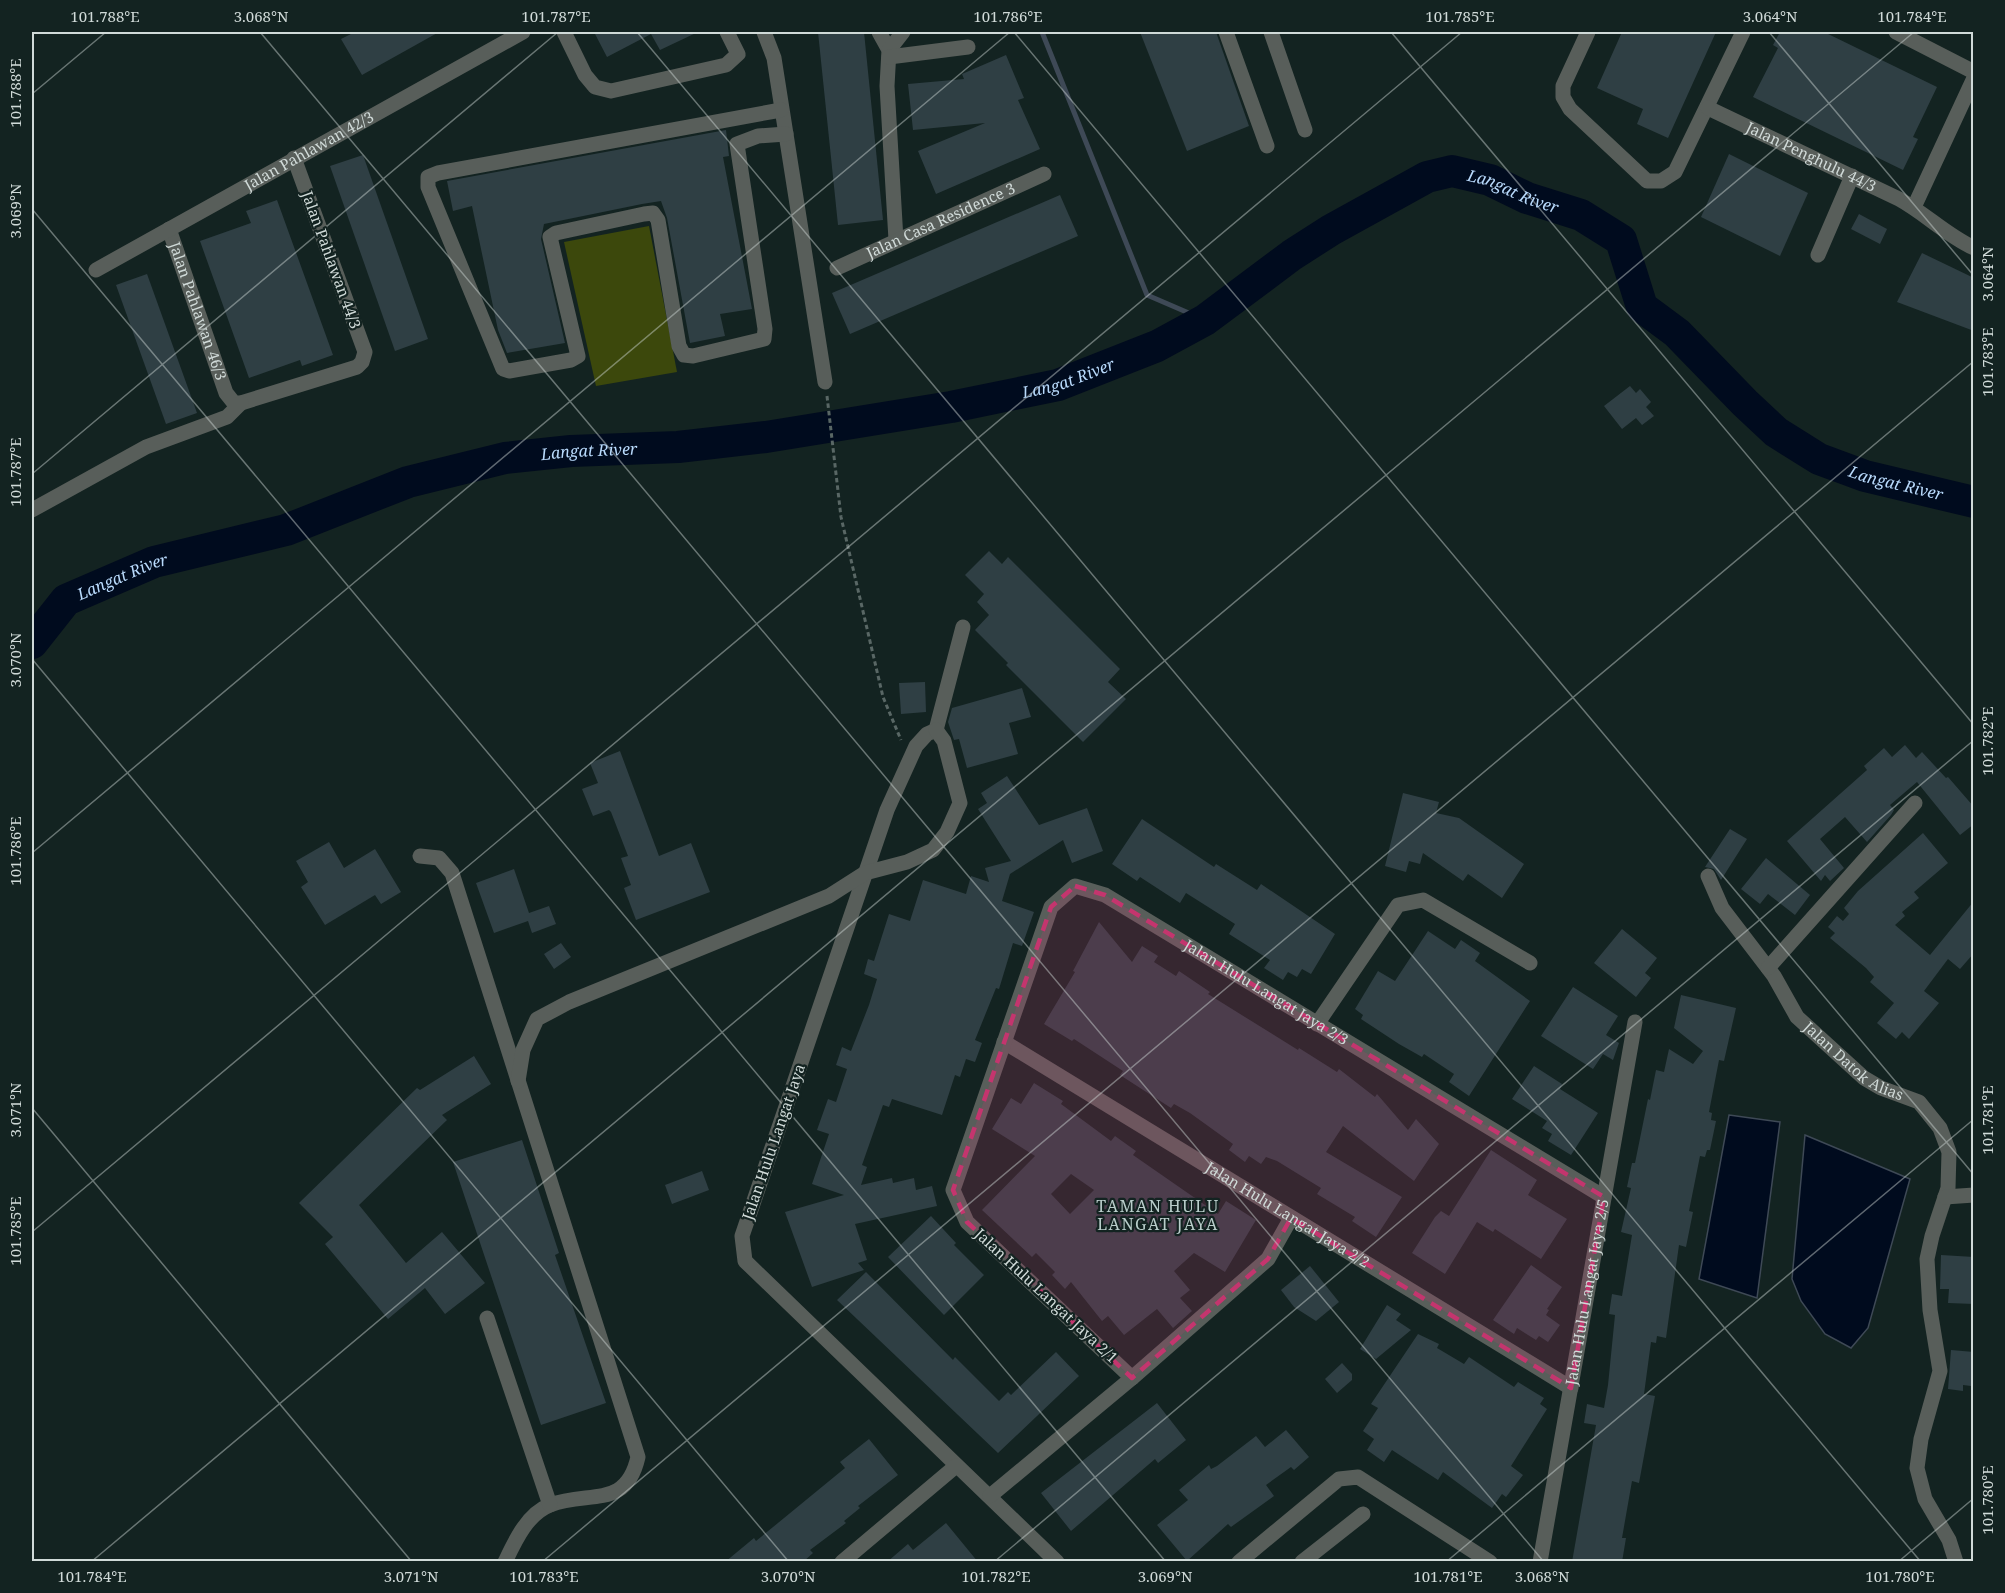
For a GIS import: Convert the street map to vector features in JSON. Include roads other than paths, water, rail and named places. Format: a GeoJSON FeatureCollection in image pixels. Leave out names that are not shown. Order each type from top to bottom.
{"type":"FeatureCollection","features":[{"type":"Feature","properties":{"kind":"street","name":"Jalan Pahlawan 42/3"},"geometry":{"type":"LineString","coordinates":[[96,270],[523,32]]}},
{"type":"Feature","properties":{"kind":"street"},"geometry":{"type":"LineString","coordinates":[[564,32],[585,75],[595,87],[611,91],[726,65],[738,54],[727,32]]}},
{"type":"Feature","properties":{"kind":"street"},"geometry":{"type":"LineString","coordinates":[[764,32],[774,58],[825,382]]}},
{"type":"Feature","properties":{"kind":"street"},"geometry":{"type":"LineString","coordinates":[[879,32],[889,54],[887,86],[896,240]]}},
{"type":"Feature","properties":{"kind":"street"},"geometry":{"type":"LineString","coordinates":[[889,54],[903,32]]}},
{"type":"Feature","properties":{"kind":"street"},"geometry":{"type":"LineString","coordinates":[[1226,32],[1267,146]]}},
{"type":"Feature","properties":{"kind":"street"},"geometry":{"type":"LineString","coordinates":[[1271,32],[1305,130]]}},
{"type":"Feature","properties":{"kind":"street"},"geometry":{"type":"LineString","coordinates":[[1588,32],[1563,86],[1563,98],[1570,109],[1647,181],[1661,181],[1675,172],[1743,32]]}},
{"type":"Feature","properties":{"kind":"street"},"geometry":{"type":"LineString","coordinates":[[1896,32],[1974,72]]}},
{"type":"Feature","properties":{"kind":"street"},"geometry":{"type":"LineString","coordinates":[[889,54],[968,47]]}},
{"type":"Feature","properties":{"kind":"street"},"geometry":{"type":"LineString","coordinates":[[1914,207],[1974,78]]}},
{"type":"Feature","properties":{"kind":"street","name":"Jalan Penghulu 44/3"},"geometry":{"type":"LineString","coordinates":[[1708,108],[1914,207],[1949,236],[1974,248]]}},
{"type":"Feature","properties":{"kind":"street"},"geometry":{"type":"LineString","coordinates":[[781,110],[428,177],[428,187],[503,369],[509,371],[550,364],[578,356],[550,237],[556,233],[644,214],[653,213],[658,220],[679,346],[684,355],[693,356],[764,339],[765,329],[737,144],[758,136],[786,134]]}},
{"type":"Feature","properties":{"kind":"street","name":"Jalan Pahlawan 44/3"},"geometry":{"type":"LineString","coordinates":[[241,403],[357,367],[362,362],[365,352],[294,158]]}},
{"type":"Feature","properties":{"kind":"street","name":"Jalan Casa Residence 3"},"geometry":{"type":"LineString","coordinates":[[837,268],[1044,174]]}},
{"type":"Feature","properties":{"kind":"street"},"geometry":{"type":"LineString","coordinates":[[1818,255],[1852,176]]}},
{"type":"Feature","properties":{"kind":"street","name":"Jalan Pahlawan 46/3"},"geometry":{"type":"LineString","coordinates":[[169,229],[226,393],[234,403],[241,403]]}},
{"type":"Feature","properties":{"kind":"street"},"geometry":{"type":"LineString","coordinates":[[32,510],[146,447],[227,417],[241,403]]}},
{"type":"Feature","properties":{"kind":"street"},"geometry":{"type":"LineString","coordinates":[[518,1084],[523,1050],[537,1019],[568,1002],[829,896],[865,873],[907,862],[933,850],[947,832],[960,803],[944,741],[936,730],[963,627]]}},
{"type":"Feature","properties":{"kind":"street","name":"Jalan Hulu Langat Jaya"},"geometry":{"type":"LineString","coordinates":[[936,730],[922,738],[909,758],[883,821],[742,1236],[745,1261],[1057,1562]]}},
{"type":"Feature","properties":{"kind":"street"},"geometry":{"type":"LineString","coordinates":[[1768,968],[1915,803]]}},
{"type":"Feature","properties":{"kind":"street"},"geometry":{"type":"LineString","coordinates":[[420,856],[439,858],[452,873],[638,1457],[634,1477],[625,1486],[609,1494],[550,1505],[537,1514],[519,1534],[505,1562]]}},
{"type":"Feature","properties":{"kind":"street","name":"Jalan Datok Alias"},"geometry":{"type":"LineString","coordinates":[[1708,876],[1722,908],[1768,968],[1797,1017],[1864,1078],[1881,1088],[1919,1102],[1940,1128],[1949,1152],[1948,1188],[1928,1259],[1930,1310],[1940,1371],[1921,1439],[1917,1468],[1925,1499],[1949,1539],[1956,1562]]}},
{"type":"Feature","properties":{"kind":"street","name":"Jalan Hulu Langat Jaya 2/3"},"geometry":{"type":"LineString","coordinates":[[1004,1042],[1051,907],[1075,886],[1105,895],[1604,1197]]}},
{"type":"Feature","properties":{"kind":"street"},"geometry":{"type":"LineString","coordinates":[[1317,1024],[1398,905],[1423,900],[1530,963]]}},
{"type":"Feature","properties":{"kind":"street","name":"Jalan Hulu Langat Jaya 2/5"},"geometry":{"type":"LineString","coordinates":[[1540,1562],[1635,1022]]}},
{"type":"Feature","properties":{"kind":"street","name":"Jalan Hulu Langat Jaya 2/2"},"geometry":{"type":"LineString","coordinates":[[1004,1042],[1570,1388]]}},
{"type":"Feature","properties":{"kind":"street","name":"Jalan Hulu Langat Jaya 2/1"},"geometry":{"type":"LineString","coordinates":[[1004,1042],[953,1190],[968,1222],[1132,1378]]}},
{"type":"Feature","properties":{"kind":"street"},"geometry":{"type":"LineString","coordinates":[[1945,1197],[1974,1195]]}},
{"type":"Feature","properties":{"kind":"street"},"geometry":{"type":"LineString","coordinates":[[990,1496],[1132,1378],[1268,1259],[1291,1218]]}},
{"type":"Feature","properties":{"kind":"street"},"geometry":{"type":"LineString","coordinates":[[487,1318],[550,1505]]}},
{"type":"Feature","properties":{"kind":"street"},"geometry":{"type":"LineString","coordinates":[[842,1562],[956,1466]]}},
{"type":"Feature","properties":{"kind":"street"},"geometry":{"type":"LineString","coordinates":[[1239,1562],[1339,1479],[1358,1477],[1490,1562]]}},
{"type":"Feature","properties":{"kind":"street"},"geometry":{"type":"LineString","coordinates":[[1302,1562],[1363,1514]]}},
{"type":"Feature","properties":{"kind":"water"},"geometry":{"type":"Polygon","coordinates":[[[1729,1115],[1780,1122],[1757,1298],[1699,1279],[1729,1115]]]}},
{"type":"Feature","properties":{"kind":"water"},"geometry":{"type":"Polygon","coordinates":[[[1805,1135],[1910,1179],[1868,1328],[1851,1348],[1825,1334],[1801,1301],[1792,1279],[1805,1135]]]}},
{"type":"Feature","properties":{"kind":"waterway"},"geometry":{"type":"LineString","coordinates":[[1042,32],[1147,295],[1205,320]]}},
{"type":"Feature","properties":{"kind":"waterway","name":"Langat River"},"geometry":{"type":"LineString","coordinates":[[32,643],[66,600],[154,562],[286,530],[408,482],[505,458],[571,451],[678,447],[766,437],[951,407],[1058,385],[1157,346],[1205,320],[1292,255],[1331,230],[1427,177],[1452,171],[1490,180],[1527,198],[1581,215],[1621,240],[1642,307],[1677,333],[1776,432],[1819,459],[1865,476],[1974,502]]}},
{"type":"Feature","properties":{"kind":"district","name":"TAMAN HULU LANGAT JAYA"},"geometry":{"type":"Point","coordinates":[1158,1215]}}]}
